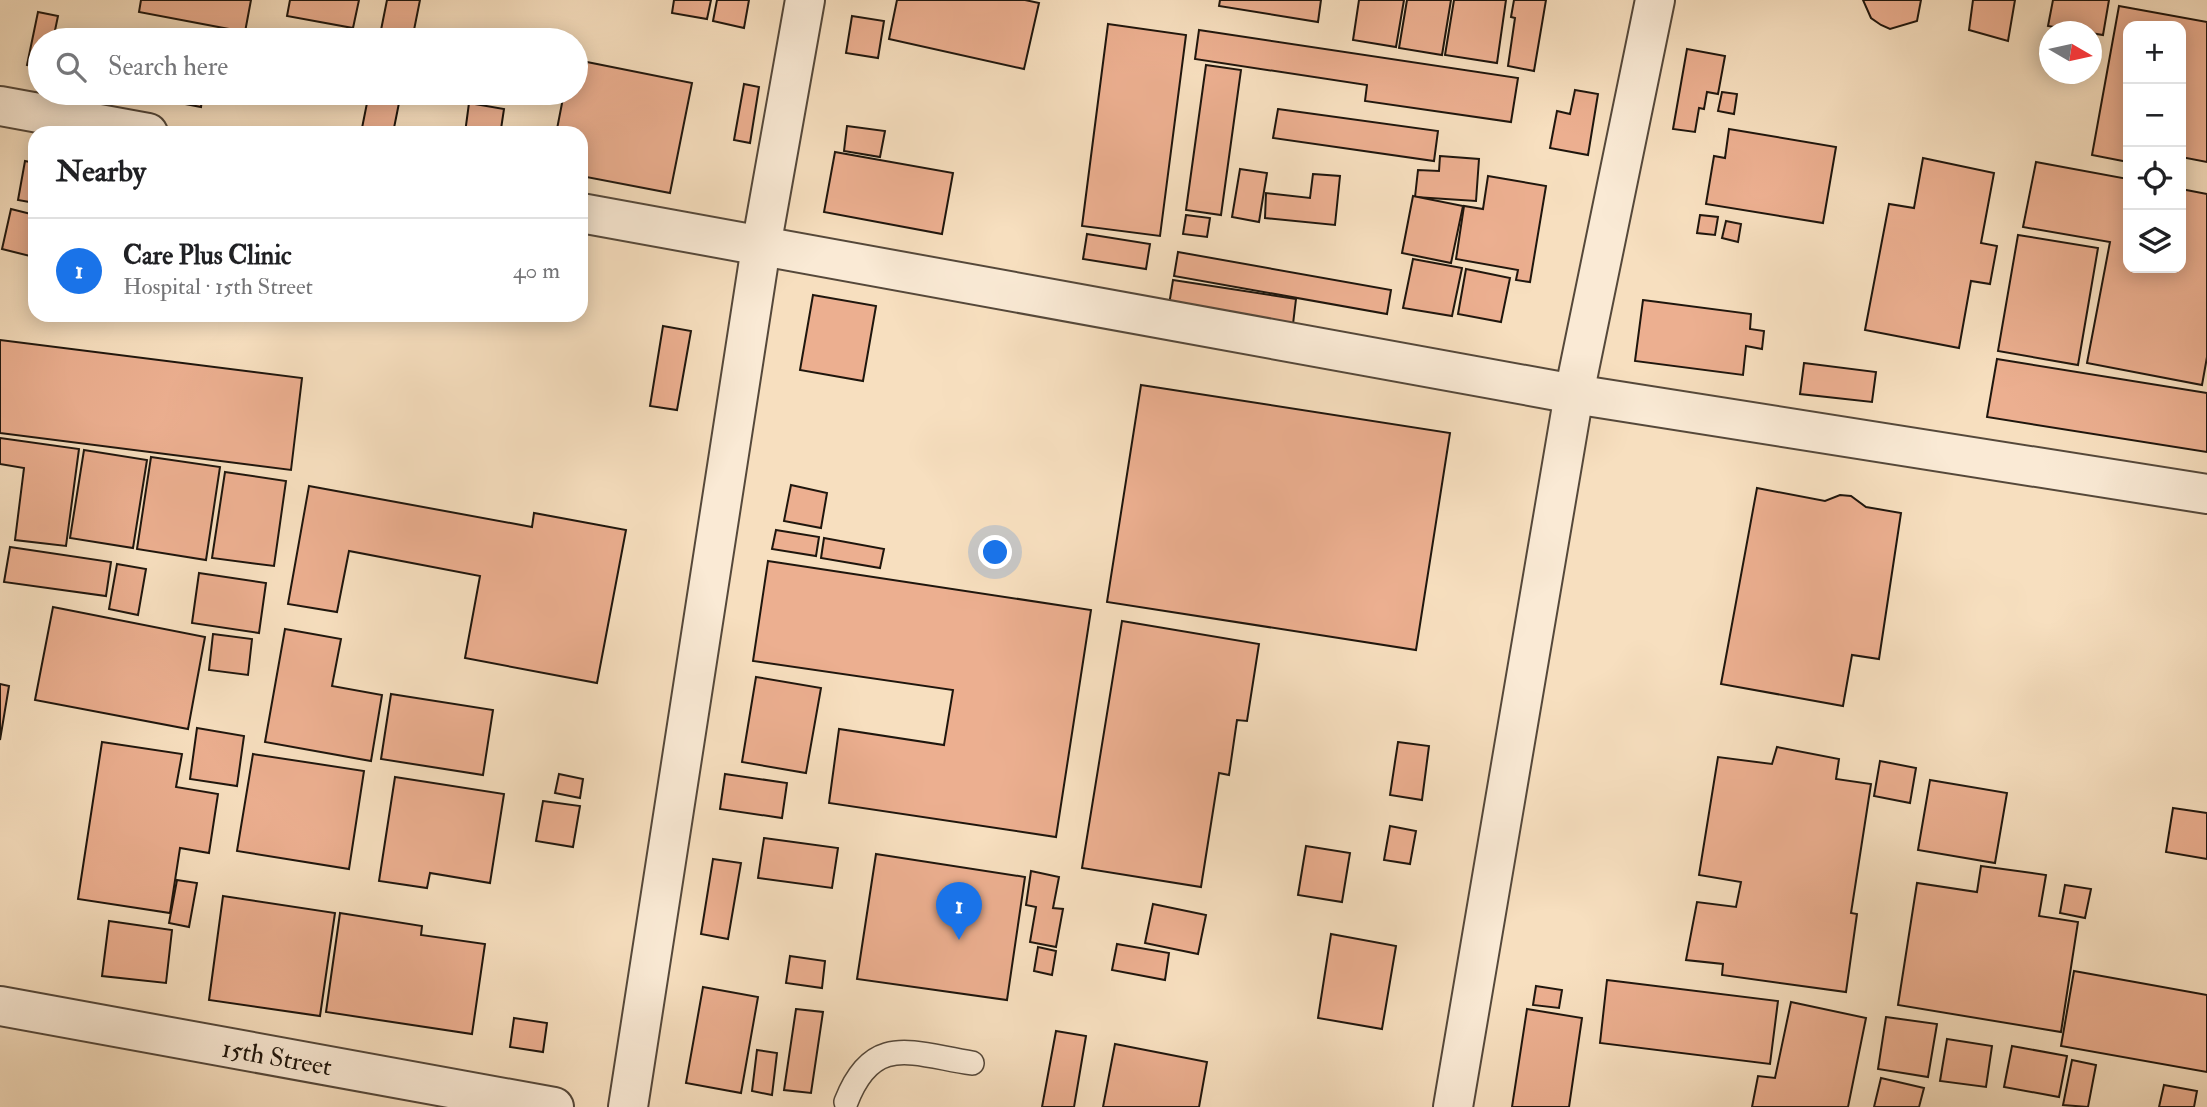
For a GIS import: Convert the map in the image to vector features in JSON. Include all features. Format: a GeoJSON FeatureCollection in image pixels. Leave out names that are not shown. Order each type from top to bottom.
{"type":"FeatureCollection","features":[{"type":"Feature","properties":{"kind":"street"},"geometry":{"type":"LineString","coordinates":[[628,1107],[761,247],[805,0]]}},
{"type":"Feature","properties":{"kind":"street"},"geometry":{"type":"LineString","coordinates":[[1453,1107],[1574,394],[1655,0]]}},
{"type":"Feature","properties":{"kind":"street"},"geometry":{"type":"LineString","coordinates":[[0,106],[110,126]]}},
{"type":"Feature","properties":{"kind":"street"},"geometry":{"type":"LineString","coordinates":[[588,214],[1574,394],[2207,494]]}},
{"type":"Feature","properties":{"kind":"street","name":"15th Street"},"geometry":{"type":"LineString","coordinates":[[0,1006],[554,1107]]}},
{"type":"Feature","properties":{"kind":"lane"},"geometry":{"type":"LineString","coordinates":[[846,1101],[855,1080],[874,1057],[898,1051],[972,1063]]}},
{"type":"Feature","properties":{"kind":"building"},"geometry":{"type":"Polygon","coordinates":[[[141,0],[251,0],[246,28],[224,28],[139,12],[141,0]]]}},
{"type":"Feature","properties":{"kind":"building"},"geometry":{"type":"Polygon","coordinates":[[[290,0],[359,0],[353,28],[287,16],[290,0]]]}},
{"type":"Feature","properties":{"kind":"building"},"geometry":{"type":"Polygon","coordinates":[[[387,0],[420,0],[414,28],[381,28],[387,0]]]}},
{"type":"Feature","properties":{"kind":"building"},"geometry":{"type":"Polygon","coordinates":[[[674,0],[711,0],[707,19],[672,13],[674,0]]]}},
{"type":"Feature","properties":{"kind":"building"},"geometry":{"type":"Polygon","coordinates":[[[717,0],[749,0],[744,28],[713,21],[717,0]]]}},
{"type":"Feature","properties":{"kind":"building"},"geometry":{"type":"Polygon","coordinates":[[[897,0],[1025,0],[1039,3],[1024,69],[889,39],[897,0]]]}},
{"type":"Feature","properties":{"kind":"building"},"geometry":{"type":"Polygon","coordinates":[[[1220,0],[1321,0],[1318,22],[1219,6],[1220,0]]]}},
{"type":"Feature","properties":{"kind":"building"},"geometry":{"type":"Polygon","coordinates":[[[1359,0],[1404,0],[1396,47],[1353,40],[1359,0]]]}},
{"type":"Feature","properties":{"kind":"building"},"geometry":{"type":"Polygon","coordinates":[[[1407,0],[1451,0],[1442,55],[1399,48],[1407,0]]]}},
{"type":"Feature","properties":{"kind":"building"},"geometry":{"type":"Polygon","coordinates":[[[1454,0],[1506,0],[1497,63],[1445,55],[1454,0]]]}},
{"type":"Feature","properties":{"kind":"building"},"geometry":{"type":"Polygon","coordinates":[[[1514,0],[1546,0],[1534,71],[1508,66],[1515,18],[1511,17],[1514,0]]]}},
{"type":"Feature","properties":{"kind":"building"},"geometry":{"type":"Polygon","coordinates":[[[1863,0],[1921,0],[1917,21],[1890,29],[1871,18],[1863,0]]]}},
{"type":"Feature","properties":{"kind":"building"},"geometry":{"type":"Polygon","coordinates":[[[1973,0],[2015,0],[2008,41],[1969,30],[1973,0]]]}},
{"type":"Feature","properties":{"kind":"building"},"geometry":{"type":"Polygon","coordinates":[[[2053,0],[2109,0],[2103,35],[2102,21],[2049,21],[2053,0]]]}},
{"type":"Feature","properties":{"kind":"building"},"geometry":{"type":"Polygon","coordinates":[[[2119,6],[2207,22],[2207,162],[2186,158],[2186,21],[2123,21],[2123,161],[2092,155],[2119,6]]]}},
{"type":"Feature","properties":{"kind":"building"},"geometry":{"type":"Polygon","coordinates":[[[38,12],[58,16],[56,28],[35,28],[38,12]]]}},
{"type":"Feature","properties":{"kind":"building"},"geometry":{"type":"Polygon","coordinates":[[[852,16],[884,21],[878,58],[846,53],[852,16]]]}},
{"type":"Feature","properties":{"kind":"building"},"geometry":{"type":"Polygon","coordinates":[[[1108,24],[1186,35],[1160,236],[1082,226],[1108,24]]]}},
{"type":"Feature","properties":{"kind":"building"},"geometry":{"type":"Polygon","coordinates":[[[1199,30],[1518,78],[1511,122],[1365,101],[1367,85],[1195,59],[1199,30]]]}},
{"type":"Feature","properties":{"kind":"building"},"geometry":{"type":"Polygon","coordinates":[[[1687,49],[1725,56],[1718,94],[1707,92],[1704,109],[1699,108],[1695,132],[1673,129],[1687,49]]]}},
{"type":"Feature","properties":{"kind":"building"},"geometry":{"type":"Polygon","coordinates":[[[588,62],[692,83],[670,193],[588,177],[588,126],[558,126],[562,105],[588,105],[588,62]]]}},
{"type":"Feature","properties":{"kind":"building"},"geometry":{"type":"Polygon","coordinates":[[[1206,65],[1241,70],[1221,215],[1186,210],[1206,65]]]}},
{"type":"Feature","properties":{"kind":"building"},"geometry":{"type":"Polygon","coordinates":[[[744,84],[759,87],[750,143],[734,140],[744,84]]]}},
{"type":"Feature","properties":{"kind":"building"},"geometry":{"type":"Polygon","coordinates":[[[1575,90],[1598,94],[1588,155],[1550,148],[1557,111],[1570,114],[1575,90]]]}},
{"type":"Feature","properties":{"kind":"building"},"geometry":{"type":"Polygon","coordinates":[[[1722,92],[1737,94],[1734,114],[1718,111],[1722,92]]]}},
{"type":"Feature","properties":{"kind":"building"},"geometry":{"type":"Polygon","coordinates":[[[367,105],[399,105],[394,126],[362,126],[367,105]]]}},
{"type":"Feature","properties":{"kind":"building"},"geometry":{"type":"Polygon","coordinates":[[[469,105],[504,109],[501,126],[466,126],[469,105]]]}},
{"type":"Feature","properties":{"kind":"building"},"geometry":{"type":"Polygon","coordinates":[[[1278,109],[1438,131],[1434,161],[1273,138],[1278,109]]]}},
{"type":"Feature","properties":{"kind":"building"},"geometry":{"type":"Polygon","coordinates":[[[847,126],[885,131],[880,157],[844,151],[847,126]]]}},
{"type":"Feature","properties":{"kind":"building"},"geometry":{"type":"Polygon","coordinates":[[[1729,129],[1836,147],[1823,223],[1706,204],[1714,156],[1725,158],[1729,129]]]}},
{"type":"Feature","properties":{"kind":"building"},"geometry":{"type":"Polygon","coordinates":[[[835,152],[953,173],[942,234],[824,212],[835,152]]]}},
{"type":"Feature","properties":{"kind":"building"},"geometry":{"type":"Polygon","coordinates":[[[1440,156],[1479,159],[1476,201],[1415,197],[1418,170],[1439,171],[1440,156]]]}},
{"type":"Feature","properties":{"kind":"building"},"geometry":{"type":"Polygon","coordinates":[[[1923,158],[1994,173],[1981,243],[1997,246],[1990,284],[1971,281],[1959,348],[1865,330],[1889,204],[1914,208],[1923,158]]]}},
{"type":"Feature","properties":{"kind":"building"},"geometry":{"type":"Polygon","coordinates":[[[25,161],[28,162],[28,202],[18,200],[25,161]]]}},
{"type":"Feature","properties":{"kind":"building"},"geometry":{"type":"Polygon","coordinates":[[[2036,162],[2123,178],[2123,273],[2186,273],[2186,190],[2207,194],[2207,357],[2202,385],[2087,363],[2110,242],[2023,227],[2036,162]]]}},
{"type":"Feature","properties":{"kind":"building"},"geometry":{"type":"Polygon","coordinates":[[[1240,169],[1267,173],[1259,222],[1232,217],[1240,169]]]}},
{"type":"Feature","properties":{"kind":"building"},"geometry":{"type":"Polygon","coordinates":[[[1313,174],[1340,176],[1335,225],[1265,218],[1266,193],[1310,198],[1313,174]]]}},
{"type":"Feature","properties":{"kind":"building"},"geometry":{"type":"Polygon","coordinates":[[[1488,176],[1546,186],[1530,282],[1516,280],[1518,270],[1456,259],[1464,206],[1483,209],[1488,176]]]}},
{"type":"Feature","properties":{"kind":"building"},"geometry":{"type":"Polygon","coordinates":[[[1413,196],[1463,206],[1451,263],[1402,253],[1413,196]]]}},
{"type":"Feature","properties":{"kind":"building"},"geometry":{"type":"Polygon","coordinates":[[[11,209],[28,213],[28,256],[2,249],[11,209]]]}},
{"type":"Feature","properties":{"kind":"building"},"geometry":{"type":"Polygon","coordinates":[[[1186,215],[1210,218],[1207,237],[1183,234],[1186,215]]]}},
{"type":"Feature","properties":{"kind":"building"},"geometry":{"type":"Polygon","coordinates":[[[1700,215],[1718,217],[1715,235],[1697,233],[1700,215]]]}},
{"type":"Feature","properties":{"kind":"building"},"geometry":{"type":"Polygon","coordinates":[[[1726,221],[1741,224],[1738,242],[1722,238],[1726,221]]]}},
{"type":"Feature","properties":{"kind":"building"},"geometry":{"type":"Polygon","coordinates":[[[1087,234],[1150,244],[1146,269],[1083,259],[1087,234]]]}},
{"type":"Feature","properties":{"kind":"building"},"geometry":{"type":"Polygon","coordinates":[[[2018,235],[2098,248],[2078,365],[1998,351],[2018,235]]]}},
{"type":"Feature","properties":{"kind":"building"},"geometry":{"type":"Polygon","coordinates":[[[1178,252],[1391,290],[1387,314],[1174,276],[1178,252]]]}},
{"type":"Feature","properties":{"kind":"building"},"geometry":{"type":"Polygon","coordinates":[[[1413,259],[1462,268],[1452,316],[1403,308],[1413,259]]]}},
{"type":"Feature","properties":{"kind":"building"},"geometry":{"type":"Polygon","coordinates":[[[1466,269],[1510,278],[1501,322],[1458,314],[1466,269]]]}},
{"type":"Feature","properties":{"kind":"building"},"geometry":{"type":"Polygon","coordinates":[[[1173,280],[1296,299],[1293,324],[1169,305],[1173,280]]]}},
{"type":"Feature","properties":{"kind":"building"},"geometry":{"type":"Polygon","coordinates":[[[813,295],[876,306],[863,381],[800,370],[813,295]]]}},
{"type":"Feature","properties":{"kind":"building"},"geometry":{"type":"Polygon","coordinates":[[[1643,300],[1751,314],[1750,329],[1764,331],[1762,349],[1746,346],[1743,375],[1635,361],[1643,300]]]}},
{"type":"Feature","properties":{"kind":"building"},"geometry":{"type":"Polygon","coordinates":[[[663,326],[691,331],[677,410],[650,406],[663,326]]]}},
{"type":"Feature","properties":{"kind":"building"},"geometry":{"type":"Polygon","coordinates":[[[0,340],[302,378],[291,470],[0,433],[0,340]]]}},
{"type":"Feature","properties":{"kind":"building"},"geometry":{"type":"Polygon","coordinates":[[[1997,359],[2207,393],[2207,452],[1987,417],[1997,359]]]}},
{"type":"Feature","properties":{"kind":"building"},"geometry":{"type":"Polygon","coordinates":[[[1804,363],[1876,372],[1872,402],[1800,394],[1804,363]]]}},
{"type":"Feature","properties":{"kind":"building"},"geometry":{"type":"Polygon","coordinates":[[[1141,385],[1450,433],[1416,650],[1107,602],[1141,385]]]}},
{"type":"Feature","properties":{"kind":"building"},"geometry":{"type":"Polygon","coordinates":[[[0,438],[79,449],[66,546],[15,540],[24,468],[0,464],[0,438]]]}},
{"type":"Feature","properties":{"kind":"building"},"geometry":{"type":"Polygon","coordinates":[[[84,450],[147,460],[133,548],[70,538],[84,450]]]}},
{"type":"Feature","properties":{"kind":"building"},"geometry":{"type":"Polygon","coordinates":[[[151,457],[220,467],[206,560],[137,549],[151,457]]]}},
{"type":"Feature","properties":{"kind":"building"},"geometry":{"type":"Polygon","coordinates":[[[225,472],[286,481],[274,566],[212,558],[225,472]]]}},
{"type":"Feature","properties":{"kind":"building"},"geometry":{"type":"Polygon","coordinates":[[[791,485],[827,493],[821,528],[784,521],[791,485]]]}},
{"type":"Feature","properties":{"kind":"building"},"geometry":{"type":"Polygon","coordinates":[[[309,486],[532,527],[534,513],[626,530],[597,683],[465,658],[480,576],[349,551],[337,612],[288,604],[309,486]]]}},
{"type":"Feature","properties":{"kind":"building"},"geometry":{"type":"Polygon","coordinates":[[[1757,488],[1825,501],[1840,495],[1851,496],[1866,507],[1901,513],[1879,659],[1852,655],[1843,706],[1721,684],[1757,488]]]}},
{"type":"Feature","properties":{"kind":"building"},"geometry":{"type":"Polygon","coordinates":[[[776,530],[819,537],[816,556],[772,549],[776,530]]]}},
{"type":"Feature","properties":{"kind":"building"},"geometry":{"type":"Polygon","coordinates":[[[824,538],[884,549],[880,568],[821,558],[824,538]]]}},
{"type":"Feature","properties":{"kind":"building"},"geometry":{"type":"Polygon","coordinates":[[[10,547],[111,562],[106,596],[4,582],[10,547]]]}},
{"type":"Feature","properties":{"kind":"building"},"geometry":{"type":"Polygon","coordinates":[[[768,561],[1091,610],[1056,837],[829,803],[839,729],[944,745],[953,690],[753,661],[768,561]]]}},
{"type":"Feature","properties":{"kind":"building"},"geometry":{"type":"Polygon","coordinates":[[[117,564],[146,569],[138,615],[109,609],[117,564]]]}},
{"type":"Feature","properties":{"kind":"building"},"geometry":{"type":"Polygon","coordinates":[[[199,573],[266,583],[259,633],[192,623],[199,573]]]}},
{"type":"Feature","properties":{"kind":"building"},"geometry":{"type":"Polygon","coordinates":[[[53,607],[205,637],[188,729],[35,700],[53,607]]]}},
{"type":"Feature","properties":{"kind":"building"},"geometry":{"type":"Polygon","coordinates":[[[1122,621],[1259,644],[1247,721],[1237,720],[1229,775],[1219,773],[1201,887],[1082,868],[1122,621]]]}},
{"type":"Feature","properties":{"kind":"building"},"geometry":{"type":"Polygon","coordinates":[[[285,629],[341,639],[332,686],[382,695],[371,761],[265,742],[285,629]]]}},
{"type":"Feature","properties":{"kind":"building"},"geometry":{"type":"Polygon","coordinates":[[[213,634],[252,639],[248,675],[209,670],[213,634]]]}},
{"type":"Feature","properties":{"kind":"building"},"geometry":{"type":"Polygon","coordinates":[[[756,677],[821,688],[806,773],[742,762],[756,677]]]}},
{"type":"Feature","properties":{"kind":"building"},"geometry":{"type":"Polygon","coordinates":[[[0,684],[9,686],[0,740],[0,684]]]}},
{"type":"Feature","properties":{"kind":"building"},"geometry":{"type":"Polygon","coordinates":[[[391,694],[493,710],[483,775],[381,759],[391,694]]]}},
{"type":"Feature","properties":{"kind":"building"},"geometry":{"type":"Polygon","coordinates":[[[197,728],[244,736],[237,786],[190,779],[197,728]]]}},
{"type":"Feature","properties":{"kind":"building"},"geometry":{"type":"Polygon","coordinates":[[[102,742],[182,754],[176,787],[218,794],[209,853],[180,848],[170,913],[78,899],[102,742]]]}},
{"type":"Feature","properties":{"kind":"building"},"geometry":{"type":"Polygon","coordinates":[[[1398,742],[1429,746],[1422,800],[1390,795],[1398,742]]]}},
{"type":"Feature","properties":{"kind":"building"},"geometry":{"type":"Polygon","coordinates":[[[1777,747],[1839,759],[1836,779],[1871,784],[1851,913],[1857,914],[1846,992],[1722,975],[1723,964],[1686,960],[1697,902],[1736,907],[1741,882],[1699,875],[1718,757],[1772,764],[1777,747]]]}},
{"type":"Feature","properties":{"kind":"building"},"geometry":{"type":"Polygon","coordinates":[[[253,754],[364,771],[349,869],[237,851],[253,754]]]}},
{"type":"Feature","properties":{"kind":"building"},"geometry":{"type":"Polygon","coordinates":[[[1880,761],[1916,768],[1910,803],[1874,796],[1880,761]]]}},
{"type":"Feature","properties":{"kind":"building"},"geometry":{"type":"Polygon","coordinates":[[[559,774],[583,779],[580,798],[555,793],[559,774]]]}},
{"type":"Feature","properties":{"kind":"building"},"geometry":{"type":"Polygon","coordinates":[[[725,774],[787,783],[782,818],[720,809],[725,774]]]}},
{"type":"Feature","properties":{"kind":"building"},"geometry":{"type":"Polygon","coordinates":[[[395,777],[504,794],[490,883],[430,873],[427,888],[379,881],[395,777]]]}},
{"type":"Feature","properties":{"kind":"building"},"geometry":{"type":"Polygon","coordinates":[[[1930,780],[2007,793],[1995,863],[1918,850],[1930,780]]]}},
{"type":"Feature","properties":{"kind":"building"},"geometry":{"type":"Polygon","coordinates":[[[543,801],[580,806],[573,847],[536,841],[543,801]]]}},
{"type":"Feature","properties":{"kind":"building"},"geometry":{"type":"Polygon","coordinates":[[[2173,808],[2207,813],[2207,859],[2166,852],[2173,808]]]}},
{"type":"Feature","properties":{"kind":"building"},"geometry":{"type":"Polygon","coordinates":[[[1390,826],[1416,831],[1410,864],[1384,860],[1390,826]]]}},
{"type":"Feature","properties":{"kind":"building"},"geometry":{"type":"Polygon","coordinates":[[[764,838],[838,848],[832,888],[758,878],[764,838]]]}},
{"type":"Feature","properties":{"kind":"building"},"geometry":{"type":"Polygon","coordinates":[[[1306,846],[1350,853],[1342,902],[1298,895],[1306,846]]]}},
{"type":"Feature","properties":{"kind":"building"},"geometry":{"type":"Polygon","coordinates":[[[876,854],[1025,877],[1007,1000],[857,979],[876,854]]]}},
{"type":"Feature","properties":{"kind":"building"},"geometry":{"type":"Polygon","coordinates":[[[713,859],[741,863],[728,939],[701,934],[713,859]]]}},
{"type":"Feature","properties":{"kind":"building"},"geometry":{"type":"Polygon","coordinates":[[[1981,866],[2046,875],[2039,916],[2078,922],[2061,1032],[1898,1005],[1917,883],[1977,892],[1981,866]]]}},
{"type":"Feature","properties":{"kind":"building"},"geometry":{"type":"Polygon","coordinates":[[[1031,871],[1059,877],[1053,908],[1063,909],[1056,947],[1030,942],[1036,907],[1026,905],[1031,871]]]}},
{"type":"Feature","properties":{"kind":"building"},"geometry":{"type":"Polygon","coordinates":[[[177,880],[197,883],[189,927],[169,923],[177,880]]]}},
{"type":"Feature","properties":{"kind":"building"},"geometry":{"type":"Polygon","coordinates":[[[2065,885],[2091,889],[2085,918],[2060,913],[2065,885]]]}},
{"type":"Feature","properties":{"kind":"building"},"geometry":{"type":"Polygon","coordinates":[[[223,896],[335,913],[320,1016],[209,1000],[223,896]]]}},
{"type":"Feature","properties":{"kind":"building"},"geometry":{"type":"Polygon","coordinates":[[[1153,904],[1206,915],[1198,954],[1145,943],[1153,904]]]}},
{"type":"Feature","properties":{"kind":"building"},"geometry":{"type":"Polygon","coordinates":[[[340,913],[422,926],[421,935],[485,944],[472,1034],[326,1012],[340,913]]]}},
{"type":"Feature","properties":{"kind":"building"},"geometry":{"type":"Polygon","coordinates":[[[109,921],[172,930],[166,983],[102,976],[109,921]]]}},
{"type":"Feature","properties":{"kind":"building"},"geometry":{"type":"Polygon","coordinates":[[[1331,934],[1396,946],[1382,1029],[1318,1018],[1331,934]]]}},
{"type":"Feature","properties":{"kind":"building"},"geometry":{"type":"Polygon","coordinates":[[[1117,944],[1169,953],[1165,980],[1112,970],[1117,944]]]}},
{"type":"Feature","properties":{"kind":"building"},"geometry":{"type":"Polygon","coordinates":[[[1038,947],[1056,951],[1052,975],[1034,971],[1038,947]]]}},
{"type":"Feature","properties":{"kind":"building"},"geometry":{"type":"Polygon","coordinates":[[[790,956],[825,961],[822,988],[786,983],[790,956]]]}},
{"type":"Feature","properties":{"kind":"building"},"geometry":{"type":"Polygon","coordinates":[[[2074,971],[2207,995],[2207,1072],[2061,1046],[2074,971]]]}},
{"type":"Feature","properties":{"kind":"building"},"geometry":{"type":"Polygon","coordinates":[[[1607,980],[1778,1001],[1770,1064],[1600,1043],[1607,980]]]}},
{"type":"Feature","properties":{"kind":"building"},"geometry":{"type":"Polygon","coordinates":[[[1536,986],[1562,990],[1559,1008],[1533,1005],[1536,986]]]}},
{"type":"Feature","properties":{"kind":"building"},"geometry":{"type":"Polygon","coordinates":[[[703,987],[758,997],[741,1093],[686,1083],[703,987]]]}},
{"type":"Feature","properties":{"kind":"building"},"geometry":{"type":"Polygon","coordinates":[[[1791,1002],[1866,1018],[1848,1107],[1752,1107],[1758,1076],[1775,1078],[1791,1002]]]}},
{"type":"Feature","properties":{"kind":"building"},"geometry":{"type":"Polygon","coordinates":[[[796,1009],[823,1012],[811,1093],[784,1090],[796,1009]]]}},
{"type":"Feature","properties":{"kind":"building"},"geometry":{"type":"Polygon","coordinates":[[[1527,1009],[1582,1018],[1569,1107],[1512,1107],[1527,1009]]]}},
{"type":"Feature","properties":{"kind":"building"},"geometry":{"type":"Polygon","coordinates":[[[1886,1017],[1937,1024],[1928,1077],[1878,1069],[1886,1017]]]}},
{"type":"Feature","properties":{"kind":"building"},"geometry":{"type":"Polygon","coordinates":[[[514,1018],[547,1023],[543,1052],[510,1047],[514,1018]]]}},
{"type":"Feature","properties":{"kind":"building"},"geometry":{"type":"Polygon","coordinates":[[[1056,1031],[1086,1036],[1074,1107],[1042,1107],[1056,1031]]]}},
{"type":"Feature","properties":{"kind":"building"},"geometry":{"type":"Polygon","coordinates":[[[1947,1039],[1992,1046],[1986,1087],[1940,1081],[1947,1039]]]}},
{"type":"Feature","properties":{"kind":"building"},"geometry":{"type":"Polygon","coordinates":[[[1115,1044],[1207,1062],[1199,1107],[1103,1107],[1115,1044]]]}},
{"type":"Feature","properties":{"kind":"building"},"geometry":{"type":"Polygon","coordinates":[[[2012,1046],[2067,1056],[2059,1097],[2004,1087],[2012,1046]]]}},
{"type":"Feature","properties":{"kind":"building"},"geometry":{"type":"Polygon","coordinates":[[[757,1050],[777,1053],[772,1095],[752,1091],[757,1050]]]}},
{"type":"Feature","properties":{"kind":"building"},"geometry":{"type":"Polygon","coordinates":[[[2072,1060],[2096,1065],[2088,1107],[2063,1105],[2072,1060]]]}},
{"type":"Feature","properties":{"kind":"building"},"geometry":{"type":"Polygon","coordinates":[[[1881,1078],[1924,1088],[1919,1107],[1874,1107],[1881,1078]]]}},
{"type":"Feature","properties":{"kind":"building"},"geometry":{"type":"Polygon","coordinates":[[[2164,1085],[2197,1091],[2194,1107],[2159,1107],[2164,1085]]]}},
{"type":"Feature","properties":{"kind":"place","name":"Care Plus Clinic"},"geometry":{"type":"Point","coordinates":[959,940]}}]}
